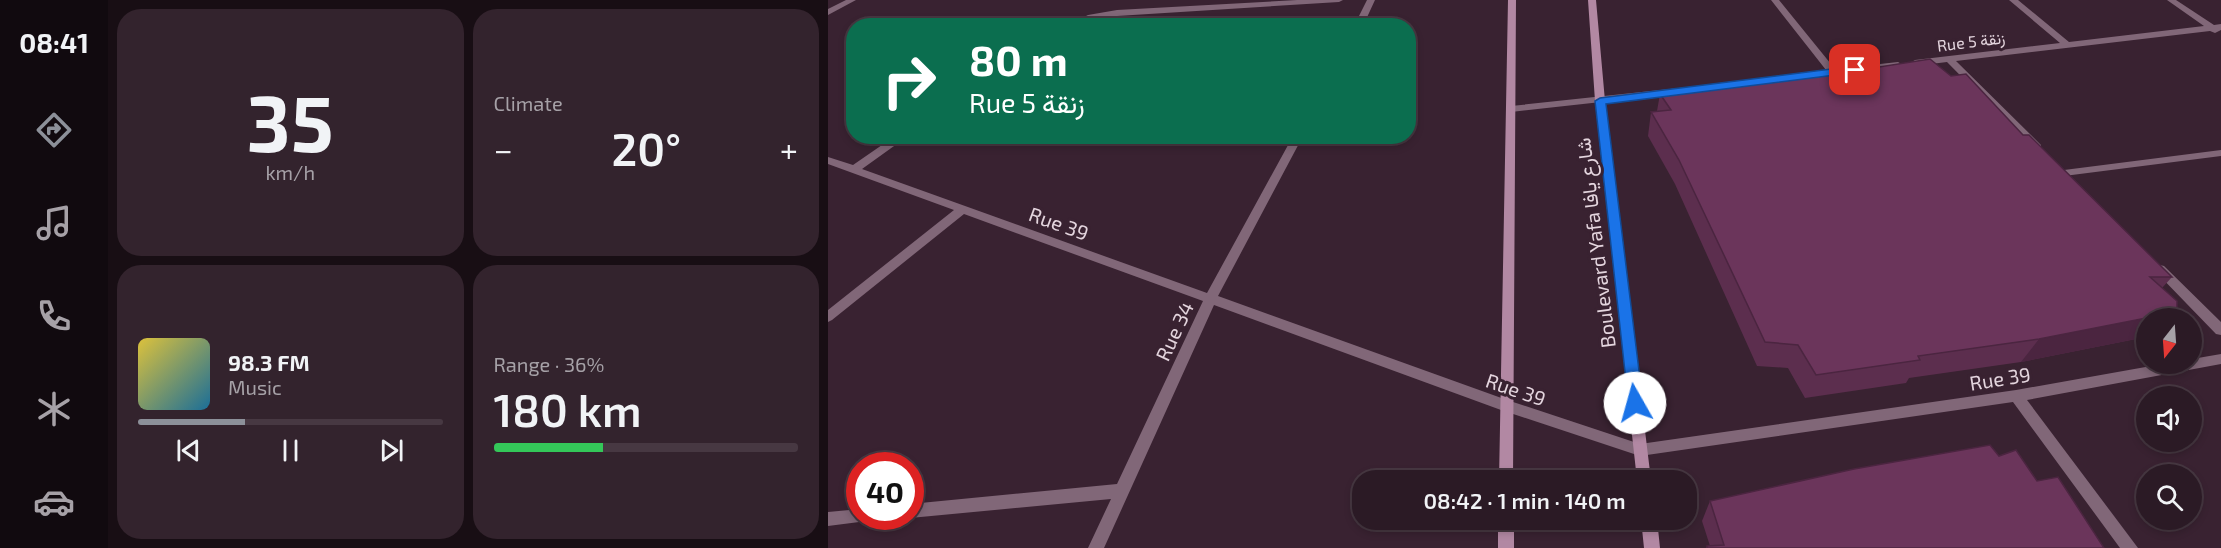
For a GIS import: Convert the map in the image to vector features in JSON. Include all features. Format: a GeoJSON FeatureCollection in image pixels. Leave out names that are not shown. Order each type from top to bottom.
{"type":"FeatureCollection","features":[{"type":"Feature","properties":{"kind":"street"},"geometry":{"type":"LineString","coordinates":[[828,12],[852,0]]}},
{"type":"Feature","properties":{"kind":"street"},"geometry":{"type":"LineString","coordinates":[[1089,18],[1117,13],[1338,0]]}},
{"type":"Feature","properties":{"kind":"street"},"geometry":{"type":"LineString","coordinates":[[1362,18],[1371,0]]}},
{"type":"Feature","properties":{"kind":"street"},"geometry":{"type":"LineString","coordinates":[[1506,470],[1512,0]]}},
{"type":"Feature","properties":{"kind":"street","name":"Boulevard Yafa شارع يافا"},"geometry":{"type":"LineString","coordinates":[[1592,0],[1600,101],[1643,470]]}},
{"type":"Feature","properties":{"kind":"street"},"geometry":{"type":"LineString","coordinates":[[1774,0],[1832,72]]}},
{"type":"Feature","properties":{"kind":"street"},"geometry":{"type":"LineString","coordinates":[[2013,0],[2066,44]]}},
{"type":"Feature","properties":{"kind":"street"},"geometry":{"type":"LineString","coordinates":[[2171,0],[2218,30]]}},
{"type":"Feature","properties":{"kind":"street","name":"Rue 5 زنقة"},"geometry":{"type":"LineString","coordinates":[[1820,74],[2066,44],[2218,30]]}},
{"type":"Feature","properties":{"kind":"street"},"geometry":{"type":"LineString","coordinates":[[1949,59],[2060,169],[2221,153]]}},
{"type":"Feature","properties":{"kind":"street"},"geometry":{"type":"LineString","coordinates":[[1511,109],[1704,88]]}},
{"type":"Feature","properties":{"kind":"street"},"geometry":{"type":"LineString","coordinates":[[853,170],[891,144]]}},
{"type":"Feature","properties":{"kind":"street","name":"Rue 34"},"geometry":{"type":"LineString","coordinates":[[1096,548],[1210,299],[1294,144]]}},
{"type":"Feature","properties":{"kind":"street","name":"Rue 39"},"geometry":{"type":"LineString","coordinates":[[828,160],[1506,406],[1640,450],[2016,396],[2221,359]]}},
{"type":"Feature","properties":{"kind":"street"},"geometry":{"type":"LineString","coordinates":[[828,317],[963,209]]}},
{"type":"Feature","properties":{"kind":"street"},"geometry":{"type":"LineString","coordinates":[[2155,264],[2221,330]]}},
{"type":"Feature","properties":{"kind":"street"},"geometry":{"type":"LineString","coordinates":[[2016,396],[2130,548]]}},
{"type":"Feature","properties":{"kind":"street"},"geometry":{"type":"LineString","coordinates":[[924,510],[1122,491]]}},
{"type":"Feature","properties":{"kind":"street"},"geometry":{"type":"LineString","coordinates":[[828,519],[846,517]]}},
{"type":"Feature","properties":{"kind":"street"},"geometry":{"type":"LineString","coordinates":[[1506,530],[1506,548]]}},
{"type":"Feature","properties":{"kind":"street"},"geometry":{"type":"LineString","coordinates":[[1650,530],[1652,548]]}},
{"type":"Feature","properties":{"kind":"building"},"geometry":{"type":"Polygon","coordinates":[[[1930,59],[1951,76],[1966,74],[2023,135],[2029,135],[2172,277],[2150,277],[2177,301],[2177,308],[2136,308],[2136,320],[2039,339],[1918,356],[1920,360],[1816,375],[1798,345],[1765,342],[1679,160],[1651,112],[1671,110],[1660,94],[1840,71],[1841,73],[1930,59]]]}},
{"type":"Feature","properties":{"kind":"building"},"geometry":{"type":"Polygon","coordinates":[[[1990,445],[1999,456],[2016,450],[2037,481],[2058,477],[2104,548],[1707,548],[1707,546],[1724,545],[1710,501],[1854,469],[1990,445]]]}},
{"type":"Feature","properties":{"kind":"route"},"geometry":{"type":"LineString","coordinates":[[1635,403],[1600,101],[1855,70]]}}]}
